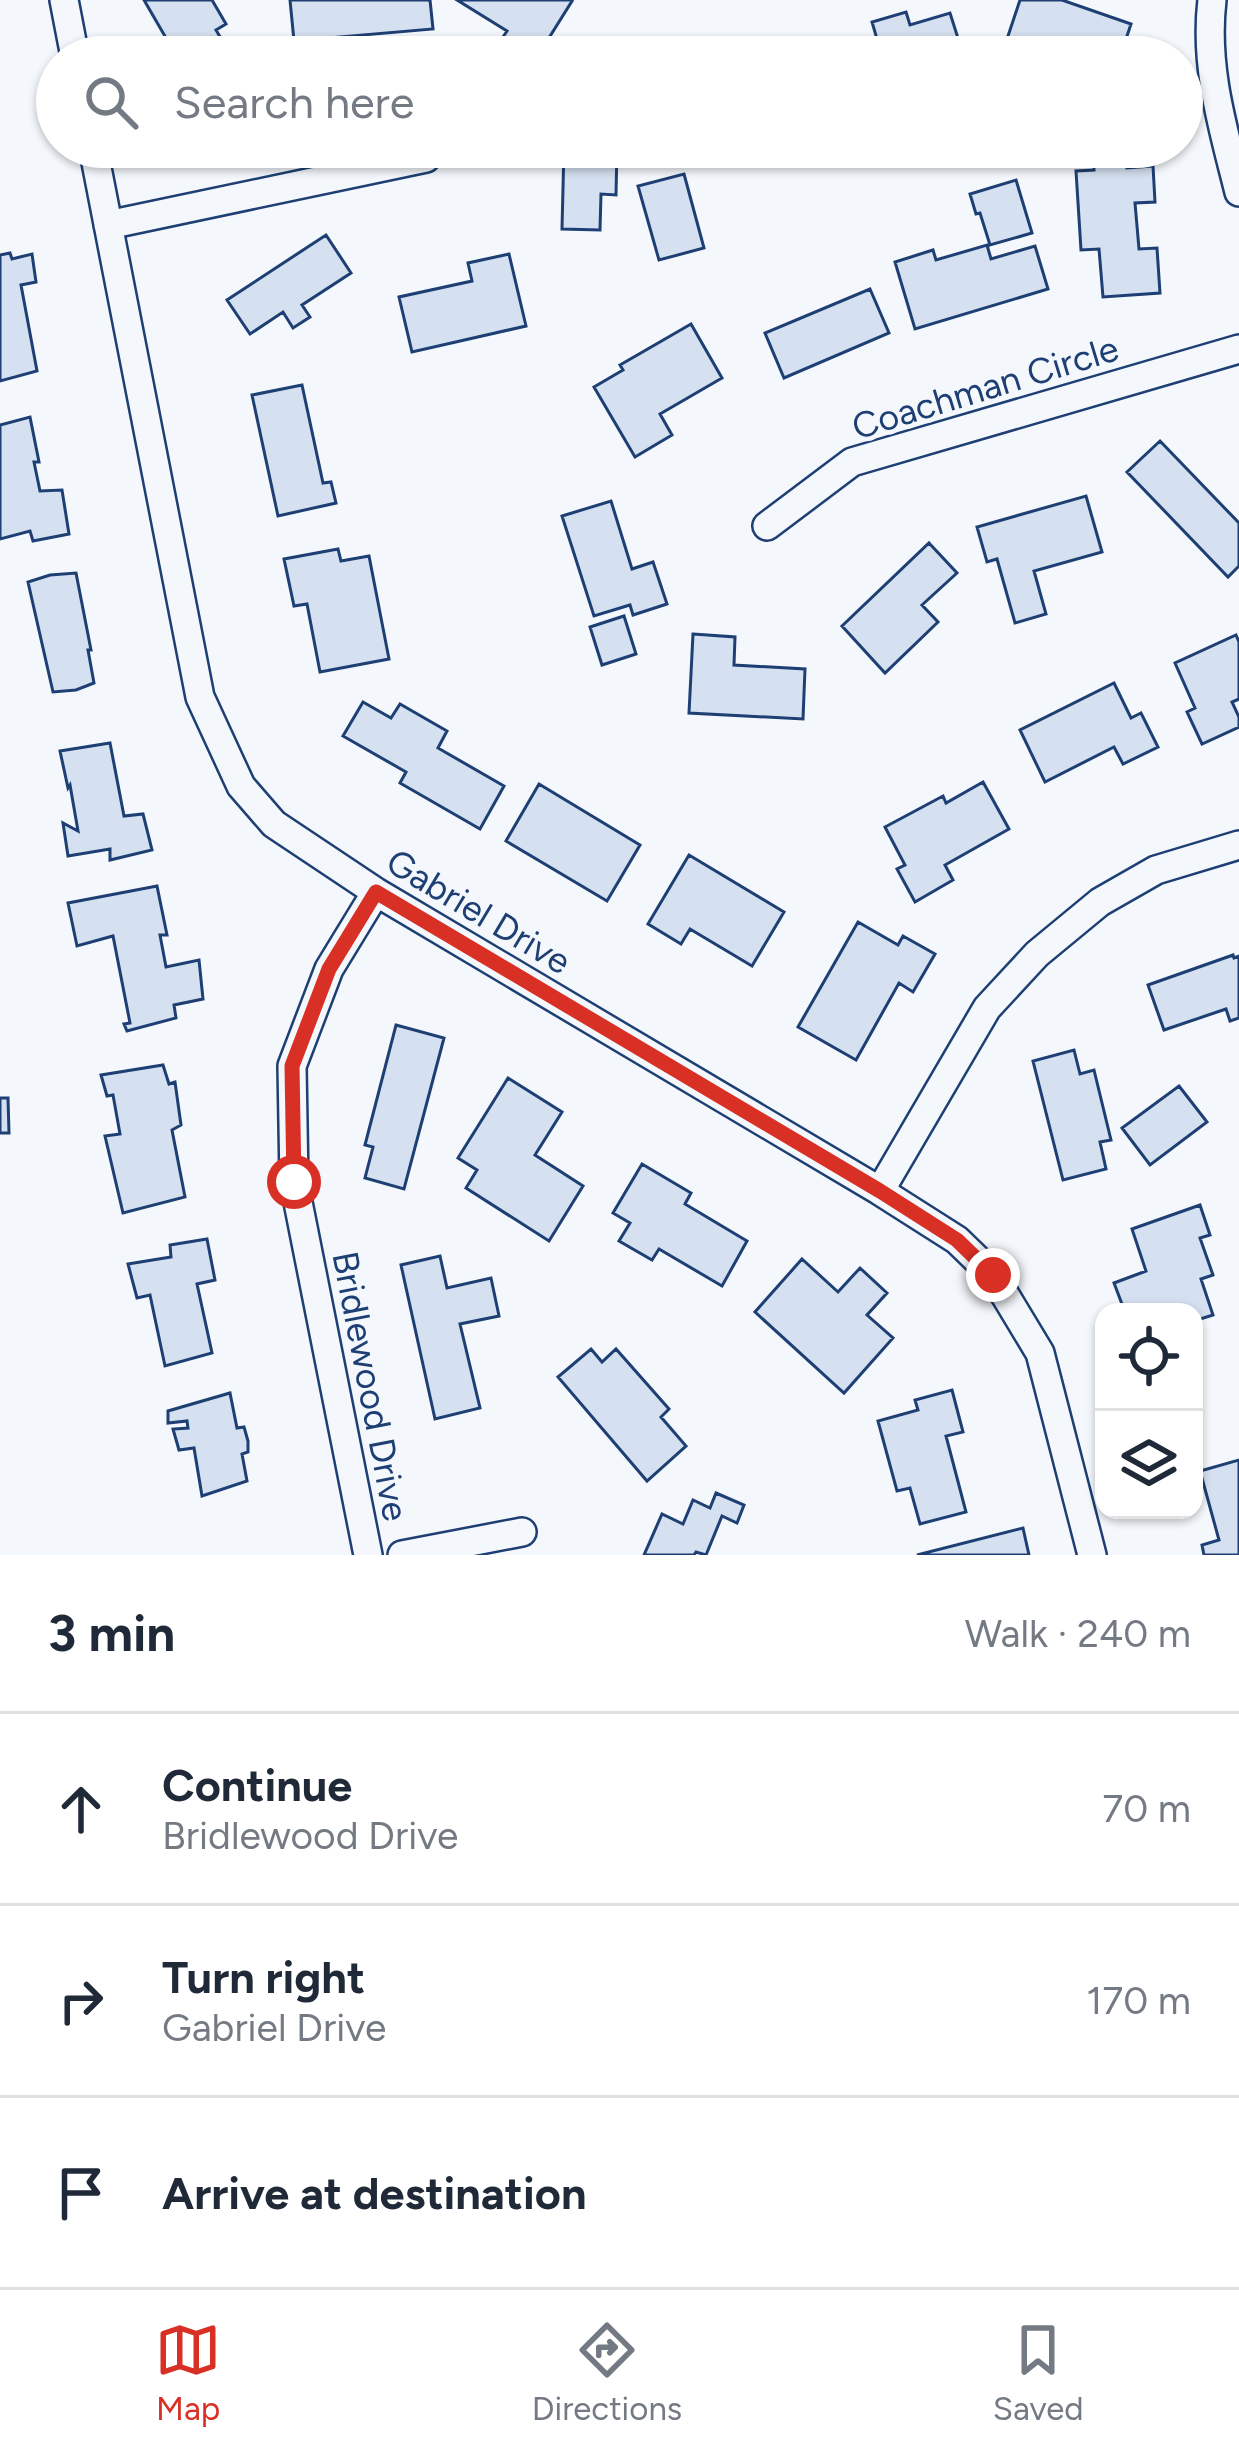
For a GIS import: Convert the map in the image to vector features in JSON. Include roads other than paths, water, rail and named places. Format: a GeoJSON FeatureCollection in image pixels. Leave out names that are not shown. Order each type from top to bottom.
{"type":"FeatureCollection","features":[{"type":"Feature","properties":{"kind":"street"},"geometry":{"type":"LineString","coordinates":[[64,0],[71,36]]}},
{"type":"Feature","properties":{"kind":"street"},"geometry":{"type":"LineString","coordinates":[[1212,0],[1208,31],[1212,84],[1239,192]]}},
{"type":"Feature","properties":{"kind":"street","name":"Gabriel Drive"},"geometry":{"type":"LineString","coordinates":[[97,168],[200,697],[241,786],[274,824],[376,892],[957,1240],[993,1275],[1040,1354],[1092,1555]]}},
{"type":"Feature","properties":{"kind":"street"},"geometry":{"type":"LineString","coordinates":[[108,225],[379,168]]}},
{"type":"Feature","properties":{"kind":"street","name":"Coachman Circle"},"geometry":{"type":"LineString","coordinates":[[767,526],[852,462],[1239,349]]}},
{"type":"Feature","properties":{"kind":"street"},"geometry":{"type":"LineString","coordinates":[[880,1191],[987,1008],[1037,954],[1100,902],[1156,870],[1239,845]]}},
{"type":"Feature","properties":{"kind":"street","name":"Bridlewood Drive"},"geometry":{"type":"LineString","coordinates":[[368,1555],[294,1182],[292,1066],[329,969],[376,892]]}},
{"type":"Feature","properties":{"kind":"street"},"geometry":{"type":"LineString","coordinates":[[402,1555],[522,1532]]}}]}
